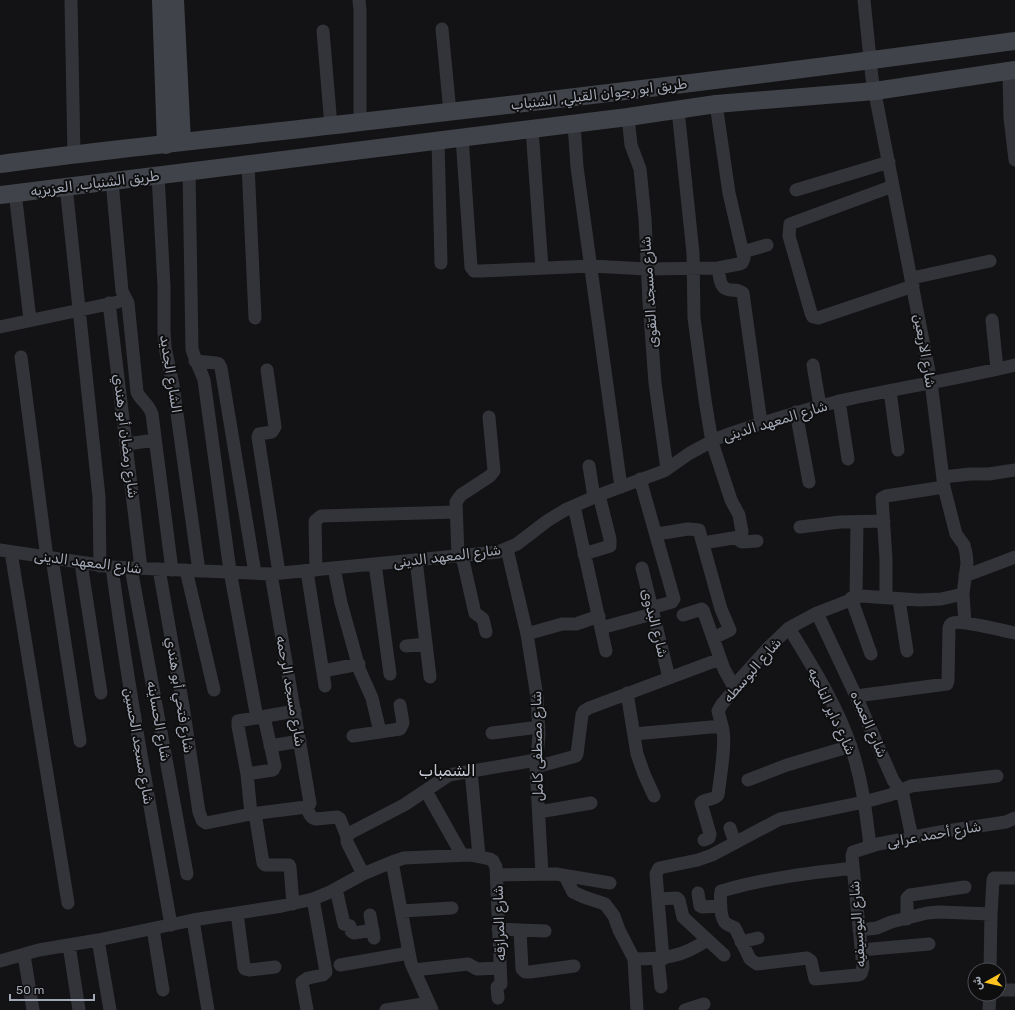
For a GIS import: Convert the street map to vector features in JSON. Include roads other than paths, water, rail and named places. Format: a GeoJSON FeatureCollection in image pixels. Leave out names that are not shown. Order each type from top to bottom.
{"type":"FeatureCollection","features":[{"type":"Feature","properties":{"kind":"street"},"geometry":{"type":"LineString","coordinates":[[161,0],[174,144]]}},
{"type":"Feature","properties":{"kind":"street"},"geometry":{"type":"LineString","coordinates":[[174,144],[175,0]]}},
{"type":"Feature","properties":{"kind":"street"},"geometry":{"type":"LineString","coordinates":[[359,0],[360,122]]}},
{"type":"Feature","properties":{"kind":"street","name":"شارع الاربعين"},"geometry":{"type":"LineString","coordinates":[[864,0],[872,74],[931,382],[944,482],[956,534],[964,545],[966,553],[967,564],[963,594],[965,624]]}},
{"type":"Feature","properties":{"kind":"street"},"geometry":{"type":"LineString","coordinates":[[71,1],[74,155]]}},
{"type":"Feature","properties":{"kind":"street"},"geometry":{"type":"LineString","coordinates":[[442,29],[450,112]]}},
{"type":"Feature","properties":{"kind":"street"},"geometry":{"type":"LineString","coordinates":[[323,31],[331,126]]}},
{"type":"Feature","properties":{"kind":"street","name":"طريق ابو رجوان القبلي, الشنباب"},"geometry":{"type":"LineString","coordinates":[[189,171],[678,110],[872,74],[1015,41]]}},
{"type":"Feature","properties":{"kind":"street"},"geometry":{"type":"LineString","coordinates":[[1012,71],[1010,118],[1015,160]]}},
{"type":"Feature","properties":{"kind":"street","name":"طريق ابو رجوان القبلي, الشنباب"},"geometry":{"type":"LineString","coordinates":[[174,144],[450,112],[872,74],[1012,71]]}},
{"type":"Feature","properties":{"kind":"street"},"geometry":{"type":"LineString","coordinates":[[462,137],[471,267],[474,271],[591,266],[647,269],[718,268],[742,263],[744,258],[729,193],[716,104]]}},
{"type":"Feature","properties":{"kind":"street"},"geometry":{"type":"LineString","coordinates":[[678,110],[693,253],[692,268],[694,318],[705,400],[712,442],[731,500],[739,515],[742,532],[739,536],[703,543]]}},
{"type":"Feature","properties":{"kind":"street","name":"شارع مسجد التقوى"},"geometry":{"type":"LineString","coordinates":[[628,117],[631,145],[640,170],[645,219],[655,383],[667,469]]}},
{"type":"Feature","properties":{"kind":"street"},"geometry":{"type":"LineString","coordinates":[[574,124],[577,167],[621,487]]}},
{"type":"Feature","properties":{"kind":"street"},"geometry":{"type":"LineString","coordinates":[[532,129],[542,268]]}},
{"type":"Feature","properties":{"kind":"street"},"geometry":{"type":"LineString","coordinates":[[438,140],[441,264]]}},
{"type":"Feature","properties":{"kind":"street"},"geometry":{"type":"LineString","coordinates":[[0,164],[174,144]]}},
{"type":"Feature","properties":{"kind":"street"},"geometry":{"type":"LineString","coordinates":[[796,190],[889,162]]}},
{"type":"Feature","properties":{"kind":"street"},"geometry":{"type":"LineString","coordinates":[[248,164],[255,318]]}},
{"type":"Feature","properties":{"kind":"street"},"geometry":{"type":"LineString","coordinates":[[189,171],[192,349],[195,361],[204,380],[230,571],[260,718],[270,746],[275,769],[248,774]]}},
{"type":"Feature","properties":{"kind":"street","name":"طريق الشنباب, العزيزيه"},"geometry":{"type":"LineString","coordinates":[[7,193],[189,171]]}},
{"type":"Feature","properties":{"kind":"street","name":"الشارع الجديد"},"geometry":{"type":"LineString","coordinates":[[158,175],[165,347],[173,385],[193,571],[214,690]]}},
{"type":"Feature","properties":{"kind":"street","name":"شارع فتحي أبو هندي"},"geometry":{"type":"LineString","coordinates":[[112,181],[122,291],[127,300],[137,392],[139,397],[148,404],[150,408],[155,440],[165,569],[198,812],[202,820],[206,823],[253,814]]}},
{"type":"Feature","properties":{"kind":"street","name":"شارع مسجد الحسين"},"geometry":{"type":"LineString","coordinates":[[66,186],[106,567],[171,925]]}},
{"type":"Feature","properties":{"kind":"street"},"geometry":{"type":"LineString","coordinates":[[893,186],[790,224],[789,236],[813,317],[818,318],[913,282],[990,261]]}},
{"type":"Feature","properties":{"kind":"street"},"geometry":{"type":"LineString","coordinates":[[7,193],[30,320]]}},
{"type":"Feature","properties":{"kind":"street"},"geometry":{"type":"LineString","coordinates":[[743,252],[767,245]]}},
{"type":"Feature","properties":{"kind":"street"},"geometry":{"type":"LineString","coordinates":[[718,268],[720,281],[724,289],[739,290],[743,293],[761,423]]}},
{"type":"Feature","properties":{"kind":"street"},"geometry":{"type":"LineString","coordinates":[[0,327],[127,300]]}},
{"type":"Feature","properties":{"kind":"street","name":"شارع رمضان أبو هندي"},"geometry":{"type":"LineString","coordinates":[[109,303],[127,444],[136,568]]}},
{"type":"Feature","properties":{"kind":"street"},"geometry":{"type":"LineString","coordinates":[[992,320],[997,369]]}},
{"type":"Feature","properties":{"kind":"street"},"geometry":{"type":"LineString","coordinates":[[21,357],[49,558],[80,741]]}},
{"type":"Feature","properties":{"kind":"street"},"geometry":{"type":"LineString","coordinates":[[195,361],[216,362],[221,368],[255,574]]}},
{"type":"Feature","properties":{"kind":"street"},"geometry":{"type":"LineString","coordinates":[[813,365],[820,406]]}},
{"type":"Feature","properties":{"kind":"street","name":"شارع المعهد الدينى"},"geometry":{"type":"LineString","coordinates":[[5,551],[106,567],[230,571],[255,574],[498,552],[507,549],[527,537],[547,521],[574,506],[667,469],[690,453],[724,436],[796,412],[839,401],[1015,365]]}},
{"type":"Feature","properties":{"kind":"street","name":"شارع مسجد الرحمه"},"geometry":{"type":"LineString","coordinates":[[267,370],[275,427],[272,432],[261,433],[258,437],[275,573],[310,803],[306,807]]}},
{"type":"Feature","properties":{"kind":"street"},"geometry":{"type":"LineString","coordinates":[[890,391],[898,450]]}},
{"type":"Feature","properties":{"kind":"street"},"geometry":{"type":"LineString","coordinates":[[839,401],[848,459]]}},
{"type":"Feature","properties":{"kind":"street"},"geometry":{"type":"LineString","coordinates":[[796,412],[809,482]]}},
{"type":"Feature","properties":{"kind":"street"},"geometry":{"type":"LineString","coordinates":[[486,632],[483,619],[475,613],[460,556],[456,502],[461,495],[490,476],[494,471],[489,417]]}},
{"type":"Feature","properties":{"kind":"street"},"geometry":{"type":"LineString","coordinates":[[127,444],[155,440]]}},
{"type":"Feature","properties":{"kind":"street"},"geometry":{"type":"LineString","coordinates":[[584,554],[610,546],[610,539],[596,496],[590,466]]}},
{"type":"Feature","properties":{"kind":"street"},"geometry":{"type":"LineString","coordinates":[[886,598],[887,576],[882,501],[884,497],[970,474],[989,474],[1015,470]]}},
{"type":"Feature","properties":{"kind":"street"},"geometry":{"type":"LineString","coordinates":[[527,634],[562,624],[600,622],[652,611],[672,602],[674,599],[657,534],[640,479]]}},
{"type":"Feature","properties":{"kind":"street"},"geometry":{"type":"LineString","coordinates":[[574,506],[606,651]]}},
{"type":"Feature","properties":{"kind":"street"},"geometry":{"type":"LineString","coordinates":[[325,686],[322,671],[312,570],[315,521],[321,516],[456,512]]}},
{"type":"Feature","properties":{"kind":"street"},"geometry":{"type":"LineString","coordinates":[[800,527],[840,522],[884,521]]}},
{"type":"Feature","properties":{"kind":"street"},"geometry":{"type":"LineString","coordinates":[[857,522],[854,598],[871,654]]}},
{"type":"Feature","properties":{"kind":"street"},"geometry":{"type":"LineString","coordinates":[[657,534],[694,529],[699,530],[722,609],[730,630],[712,638]]}},
{"type":"Feature","properties":{"kind":"street"},"geometry":{"type":"LineString","coordinates":[[739,536],[740,541],[742,542],[757,541]]}},
{"type":"Feature","properties":{"kind":"street","name":"شارع مصطفى كامل"},"geometry":{"type":"LineString","coordinates":[[507,549],[527,634],[535,678],[539,727],[536,764],[542,874]]}},
{"type":"Feature","properties":{"kind":"street"},"geometry":{"type":"LineString","coordinates":[[5,551],[68,903]]}},
{"type":"Feature","properties":{"kind":"street"},"geometry":{"type":"LineString","coordinates":[[965,576],[1015,557]]}},
{"type":"Feature","properties":{"kind":"street"},"geometry":{"type":"LineString","coordinates":[[416,560],[430,677]]}},
{"type":"Feature","properties":{"kind":"street"},"geometry":{"type":"LineString","coordinates":[[81,563],[101,694]]}},
{"type":"Feature","properties":{"kind":"street"},"geometry":{"type":"LineString","coordinates":[[375,564],[390,674]]}},
{"type":"Feature","properties":{"kind":"street","name":"شارع الحساينه"},"geometry":{"type":"LineString","coordinates":[[136,568],[187,874]]}},
{"type":"Feature","properties":{"kind":"street"},"geometry":{"type":"LineString","coordinates":[[334,568],[341,603],[358,664],[372,698],[380,732]]}},
{"type":"Feature","properties":{"kind":"street","name":"شارع البدوى"},"geometry":{"type":"LineString","coordinates":[[642,568],[669,678]]}},
{"type":"Feature","properties":{"kind":"street","name":"شارع البوسطه"},"geometry":{"type":"LineString","coordinates":[[722,726],[718,711],[735,689],[741,678],[768,648],[790,628],[817,613],[854,598],[867,596],[899,600],[919,600],[941,599],[963,594]]}},
{"type":"Feature","properties":{"kind":"street"},"geometry":{"type":"LineString","coordinates":[[899,600],[907,651]]}},
{"type":"Feature","properties":{"kind":"street"},"geometry":{"type":"LineString","coordinates":[[683,615],[703,609],[720,659],[735,689]]}},
{"type":"Feature","properties":{"kind":"street","name":"شارع العمده"},"geometry":{"type":"LineString","coordinates":[[817,613],[893,780],[901,791],[912,838]]}},
{"type":"Feature","properties":{"kind":"street"},"geometry":{"type":"LineString","coordinates":[[856,696],[947,684],[950,625],[954,623],[1015,633]]}},
{"type":"Feature","properties":{"kind":"street","name":"شارع داير الناحيه"},"geometry":{"type":"LineString","coordinates":[[790,628],[823,684],[851,746],[860,775],[870,846]]}},
{"type":"Feature","properties":{"kind":"street"},"geometry":{"type":"LineString","coordinates":[[406,646],[426,644]]}},
{"type":"Feature","properties":{"kind":"street"},"geometry":{"type":"LineString","coordinates":[[347,837],[404,805],[449,775],[471,771],[536,764],[576,756],[581,721],[584,711],[627,693],[720,659]]}},
{"type":"Feature","properties":{"kind":"street"},"geometry":{"type":"LineString","coordinates":[[322,671],[358,664]]}},
{"type":"Feature","properties":{"kind":"street"},"geometry":{"type":"LineString","coordinates":[[627,693],[640,764],[654,796]]}},
{"type":"Feature","properties":{"kind":"street"},"geometry":{"type":"LineString","coordinates":[[353,736],[400,729],[403,723],[400,705]]}},
{"type":"Feature","properties":{"kind":"street"},"geometry":{"type":"LineString","coordinates":[[293,904],[289,865],[269,866],[263,863],[253,814],[248,774],[238,721],[295,711]]}},
{"type":"Feature","properties":{"kind":"street"},"geometry":{"type":"LineString","coordinates":[[634,734],[722,726],[724,732],[724,747],[718,795],[716,798],[703,801],[701,803],[710,834],[709,838],[704,840]]}},
{"type":"Feature","properties":{"kind":"street"},"geometry":{"type":"LineString","coordinates":[[492,733],[539,727]]}},
{"type":"Feature","properties":{"kind":"street"},"geometry":{"type":"LineString","coordinates":[[270,746],[300,741]]}},
{"type":"Feature","properties":{"kind":"street"},"geometry":{"type":"LineString","coordinates":[[748,780],[787,765],[851,746]]}},
{"type":"Feature","properties":{"kind":"street"},"geometry":{"type":"LineString","coordinates":[[0,961],[69,945],[193,920],[293,904],[313,899],[336,889],[363,874],[392,862],[416,857],[462,855],[479,856],[471,771]]}},
{"type":"Feature","properties":{"kind":"street"},"geometry":{"type":"LineString","coordinates":[[661,988],[656,874],[659,868],[698,860],[712,855],[780,819],[864,802],[901,791],[911,786],[997,776]]}},
{"type":"Feature","properties":{"kind":"street"},"geometry":{"type":"LineString","coordinates":[[426,791],[462,855]]}},
{"type":"Feature","properties":{"kind":"street"},"geometry":{"type":"LineString","coordinates":[[539,812],[591,803]]}},
{"type":"Feature","properties":{"kind":"street"},"geometry":{"type":"LineString","coordinates":[[253,814],[306,807],[311,817],[316,820],[337,817],[340,819],[348,842],[363,874]]}},
{"type":"Feature","properties":{"kind":"street","name":"شارع أحمد عرابى"},"geometry":{"type":"LineString","coordinates":[[853,852],[870,846],[1002,823],[1015,818]]}},
{"type":"Feature","properties":{"kind":"street"},"geometry":{"type":"LineString","coordinates":[[730,828],[735,843]]}},
{"type":"Feature","properties":{"kind":"street","name":"شارع اليوسيفيه"},"geometry":{"type":"LineString","coordinates":[[744,946],[750,959],[757,964],[808,959],[810,961],[815,979],[855,976],[861,974],[863,967],[853,868],[853,852]]}},
{"type":"Feature","properties":{"kind":"street","name":"شارع المرازقه"},"geometry":{"type":"LineString","coordinates":[[479,856],[493,861],[497,875],[501,984],[497,987],[498,998]]}},
{"type":"Feature","properties":{"kind":"street"},"geometry":{"type":"LineString","coordinates":[[386,1010],[430,1006],[414,970],[409,953],[392,862]]}},
{"type":"Feature","properties":{"kind":"street"},"geometry":{"type":"LineString","coordinates":[[744,946],[736,928],[726,924],[724,921],[721,906],[721,891],[761,880],[853,868]]}},
{"type":"Feature","properties":{"kind":"street"},"geometry":{"type":"LineString","coordinates":[[497,875],[542,874],[610,883]]}},
{"type":"Feature","properties":{"kind":"street"},"geometry":{"type":"LineString","coordinates":[[565,876],[573,892],[605,904],[610,908],[634,959],[637,1010]]}},
{"type":"Feature","properties":{"kind":"street"},"geometry":{"type":"LineString","coordinates":[[990,962],[991,914],[994,878],[1015,878]]}},
{"type":"Feature","properties":{"kind":"street"},"geometry":{"type":"LineString","coordinates":[[907,919],[908,898],[910,895],[965,887]]}},
{"type":"Feature","properties":{"kind":"street"},"geometry":{"type":"LineString","coordinates":[[336,889],[344,924],[350,926],[351,931],[354,933],[374,934],[370,915]]}},
{"type":"Feature","properties":{"kind":"street"},"geometry":{"type":"LineString","coordinates":[[698,893],[700,906],[721,906]]}},
{"type":"Feature","properties":{"kind":"street"},"geometry":{"type":"LineString","coordinates":[[658,899],[677,898],[679,900],[683,917],[707,940],[719,956],[744,946],[758,938]]}},
{"type":"Feature","properties":{"kind":"street"},"geometry":{"type":"LineString","coordinates":[[307,1010],[302,982],[308,978],[324,975],[326,972],[313,899]]}},
{"type":"Feature","properties":{"kind":"street"},"geometry":{"type":"LineString","coordinates":[[402,911],[452,908]]}},
{"type":"Feature","properties":{"kind":"street"},"geometry":{"type":"LineString","coordinates":[[237,913],[245,969],[249,970],[275,967]]}},
{"type":"Feature","properties":{"kind":"street"},"geometry":{"type":"LineString","coordinates":[[859,930],[877,928],[892,922],[927,913],[991,914]]}},
{"type":"Feature","properties":{"kind":"street"},"geometry":{"type":"LineString","coordinates":[[193,920],[208,1010]]}},
{"type":"Feature","properties":{"kind":"street"},"geometry":{"type":"LineString","coordinates":[[153,929],[162,990]]}},
{"type":"Feature","properties":{"kind":"street"},"geometry":{"type":"LineString","coordinates":[[498,929],[545,931]]}},
{"type":"Feature","properties":{"kind":"street"},"geometry":{"type":"LineString","coordinates":[[520,930],[522,969],[525,972],[574,966]]}},
{"type":"Feature","properties":{"kind":"street"},"geometry":{"type":"LineString","coordinates":[[98,940],[110,1010]]}},
{"type":"Feature","properties":{"kind":"street"},"geometry":{"type":"LineString","coordinates":[[634,959],[660,959],[686,952],[707,940]]}},
{"type":"Feature","properties":{"kind":"street"},"geometry":{"type":"LineString","coordinates":[[861,950],[929,944]]}},
{"type":"Feature","properties":{"kind":"street"},"geometry":{"type":"LineString","coordinates":[[69,945],[79,1010]]}},
{"type":"Feature","properties":{"kind":"street"},"geometry":{"type":"LineString","coordinates":[[340,965],[409,953]]}},
{"type":"Feature","properties":{"kind":"street"},"geometry":{"type":"LineString","coordinates":[[24,955],[33,1010]]}},
{"type":"Feature","properties":{"kind":"street"},"geometry":{"type":"LineString","coordinates":[[414,970],[468,964],[477,969],[500,968]]}},
{"type":"Feature","properties":{"kind":"street"},"geometry":{"type":"LineString","coordinates":[[685,1010],[704,1004]]}},
{"type":"Feature","properties":{"kind":"district","name":"الشمباب"},"geometry":{"type":"Point","coordinates":[447,770]}}]}
